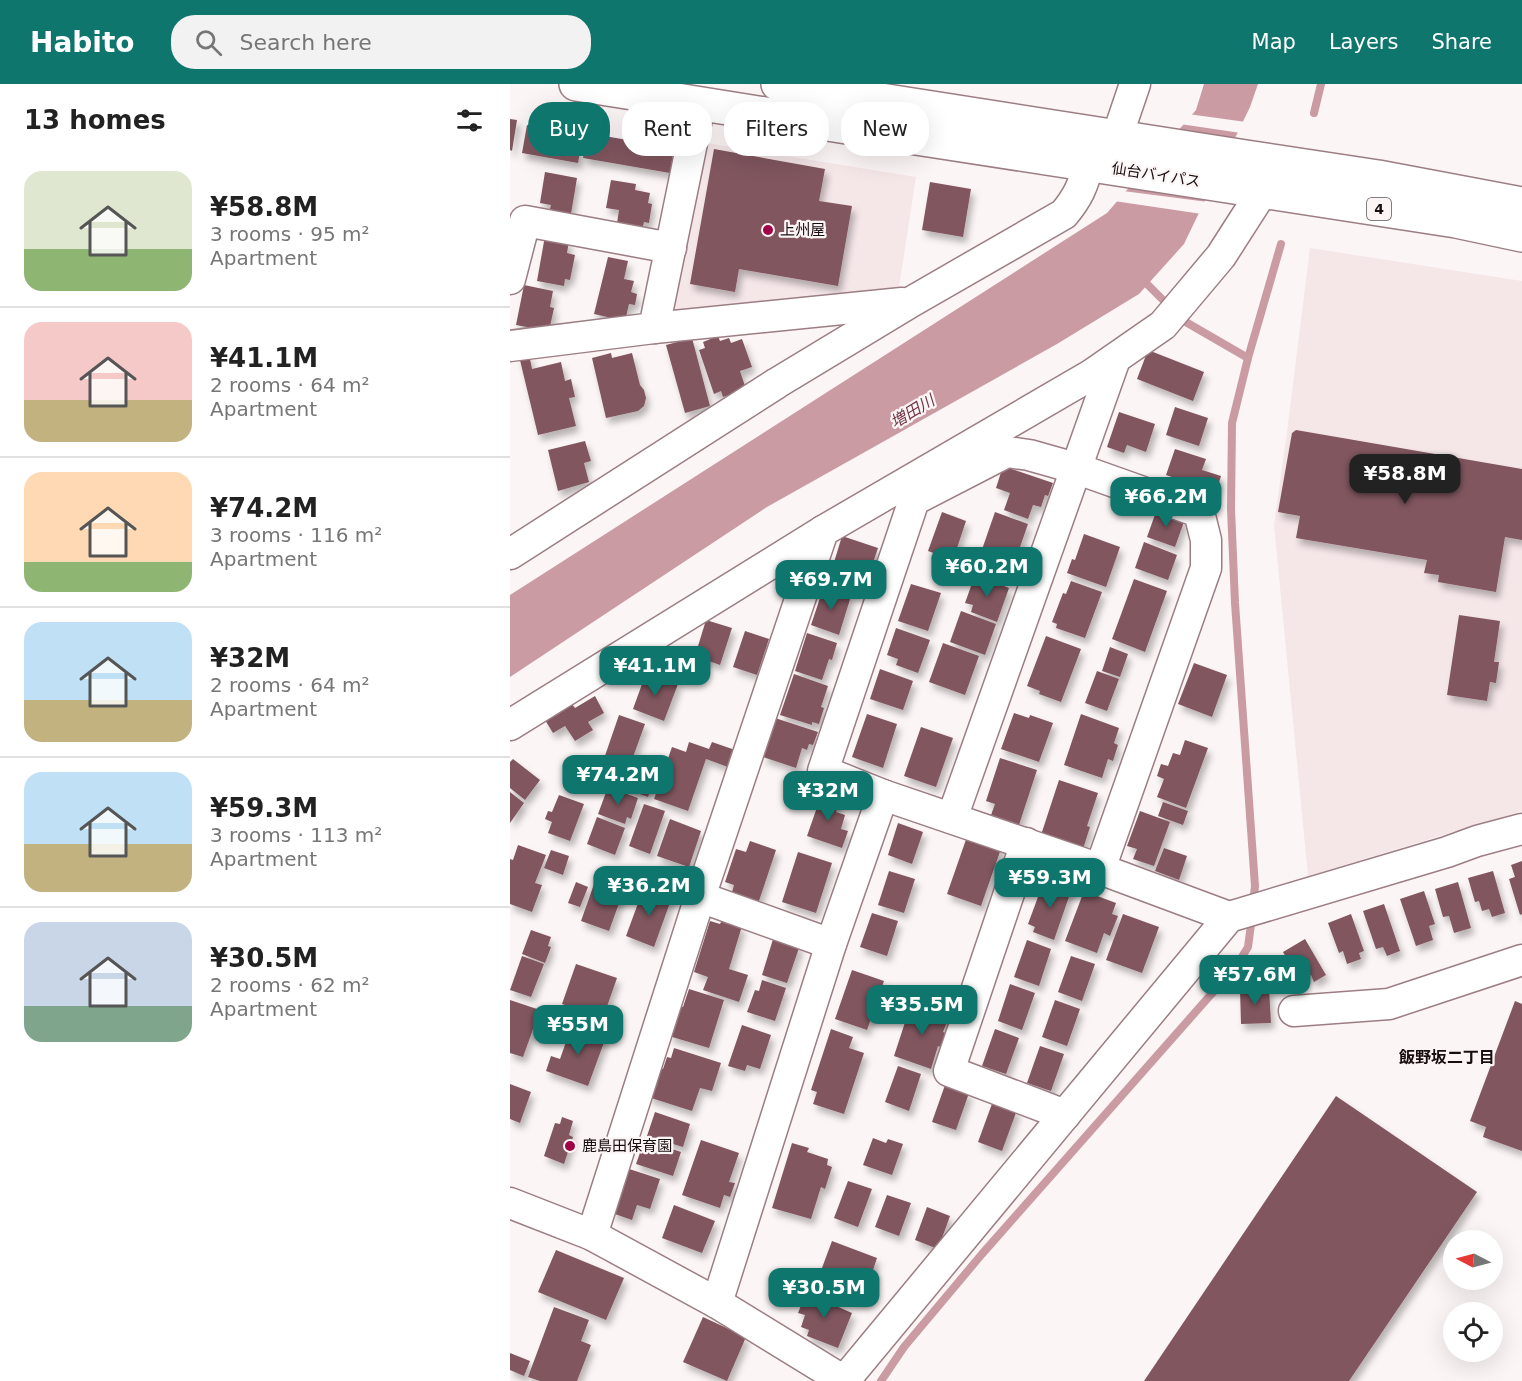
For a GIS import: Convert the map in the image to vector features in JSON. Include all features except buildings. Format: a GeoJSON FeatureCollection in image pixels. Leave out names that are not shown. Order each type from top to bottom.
{"type":"FeatureCollection","features":[{"type":"Feature","properties":{"kind":"highway","name":"仙台バイパス"},"geometry":{"type":"LineString","coordinates":[[576,84],[688,102]]}},
{"type":"Feature","properties":{"kind":"highway","name":"仙台バイパス"},"geometry":{"type":"LineString","coordinates":[[778,84],[1522,235]]}},
{"type":"Feature","properties":{"kind":"highway","name":"仙台バイパス"},"geometry":{"type":"LineString","coordinates":[[712,105],[1114,153]]}},
{"type":"Feature","properties":{"kind":"highway","name":"仙台バイパス"},"geometry":{"type":"LineString","coordinates":[[1248,179],[1378,177],[1522,204]]}},
{"type":"Feature","properties":{"kind":"street"},"geometry":{"type":"LineString","coordinates":[[510,554],[777,383],[911,302],[1064,214],[1083,187],[1114,153],[1135,84]]}},
{"type":"Feature","properties":{"kind":"street"},"geometry":{"type":"LineString","coordinates":[[654,328],[689,156]]}},
{"type":"Feature","properties":{"kind":"street"},"geometry":{"type":"LineString","coordinates":[[510,725],[823,531],[1091,375],[1163,325],[1221,255],[1248,179]]}},
{"type":"Feature","properties":{"kind":"street"},"geometry":{"type":"LineString","coordinates":[[510,279],[525,221],[670,248]]}},
{"type":"Feature","properties":{"kind":"street"},"geometry":{"type":"LineString","coordinates":[[510,346],[654,328],[911,302]]}},
{"type":"Feature","properties":{"kind":"street"},"geometry":{"type":"LineString","coordinates":[[952,818],[1115,359]]}},
{"type":"Feature","properties":{"kind":"street"},"geometry":{"type":"LineString","coordinates":[[1100,868],[1206,568],[1206,540],[1198,512],[1075,468],[1029,454],[1007,452],[914,500],[823,771],[883,795],[1235,915]]}},
{"type":"Feature","properties":{"kind":"street"},"geometry":{"type":"LineString","coordinates":[[592,1235],[700,897],[823,531]]}},
{"type":"Feature","properties":{"kind":"street"},"geometry":{"type":"LineString","coordinates":[[717,1303],[831,944],[883,795]]}},
{"type":"Feature","properties":{"kind":"street"},"geometry":{"type":"LineString","coordinates":[[510,1203],[592,1235],[717,1303],[844,1381],[1235,915],[1477,841],[1522,830]]}},
{"type":"Feature","properties":{"kind":"street"},"geometry":{"type":"LineString","coordinates":[[1026,843],[949,1071],[1065,1115]]}},
{"type":"Feature","properties":{"kind":"street"},"geometry":{"type":"LineString","coordinates":[[700,897],[831,944]]}},
{"type":"Feature","properties":{"kind":"street"},"geometry":{"type":"LineString","coordinates":[[1294,1011],[1389,1004],[1522,960]]}},
{"type":"Feature","properties":{"kind":"shaded area"},"geometry":{"type":"Polygon","coordinates":[[[712,144],[724,146],[724,156],[786,156],[916,177],[899,287],[666,312],[697,156],[712,156],[712,144]]]}},
{"type":"Feature","properties":{"kind":"shaded area"},"geometry":{"type":"Polygon","coordinates":[[[1310,248],[1522,281],[1522,811],[1308,876],[1274,525],[1310,248]]]}},
{"type":"Feature","properties":{"kind":"water","name":"増田川"},"geometry":{"type":"Polygon","coordinates":[[[1204,84],[1258,84],[1250,107],[1184,244],[1139,294],[1057,344],[767,507],[510,677],[510,595],[1107,213],[1196,110],[1204,84]]]}},
{"type":"Feature","properties":{"kind":"pier"},"geometry":{"type":"Polygon","coordinates":[[[1188,114],[1246,122],[1241,133],[1180,124],[1188,114]]]}},
{"type":"Feature","properties":{"kind":"pier"},"geometry":{"type":"Polygon","coordinates":[[[1123,191],[1208,202],[1202,214],[1114,201],[1123,191]]]}},
{"type":"Feature","properties":{"kind":"waterway"},"geometry":{"type":"LineString","coordinates":[[1314,113],[1321,84]]}},
{"type":"Feature","properties":{"kind":"waterway"},"geometry":{"type":"LineString","coordinates":[[1248,358],[1281,244]]}},
{"type":"Feature","properties":{"kind":"waterway"},"geometry":{"type":"LineString","coordinates":[[1141,278],[1162,299]]}},
{"type":"Feature","properties":{"kind":"waterway"},"geometry":{"type":"LineString","coordinates":[[1184,321],[1248,358],[1232,423],[1231,509],[1235,603],[1255,886],[1253,904]]}},
{"type":"Feature","properties":{"kind":"waterway"},"geometry":{"type":"LineString","coordinates":[[881,1381],[904,1347],[982,1254],[1237,965],[1248,947],[1252,917]]}},
{"type":"Feature","properties":{"kind":"place","name":"上州屋"},"geometry":{"type":"Point","coordinates":[768,230]}},
{"type":"Feature","properties":{"kind":"place","name":"鹿島田保育園"},"geometry":{"type":"Point","coordinates":[570,1146]}},
{"type":"Feature","properties":{"kind":"district","name":"飯野坂二丁目"},"geometry":{"type":"Point","coordinates":[1447,1057]}}]}
